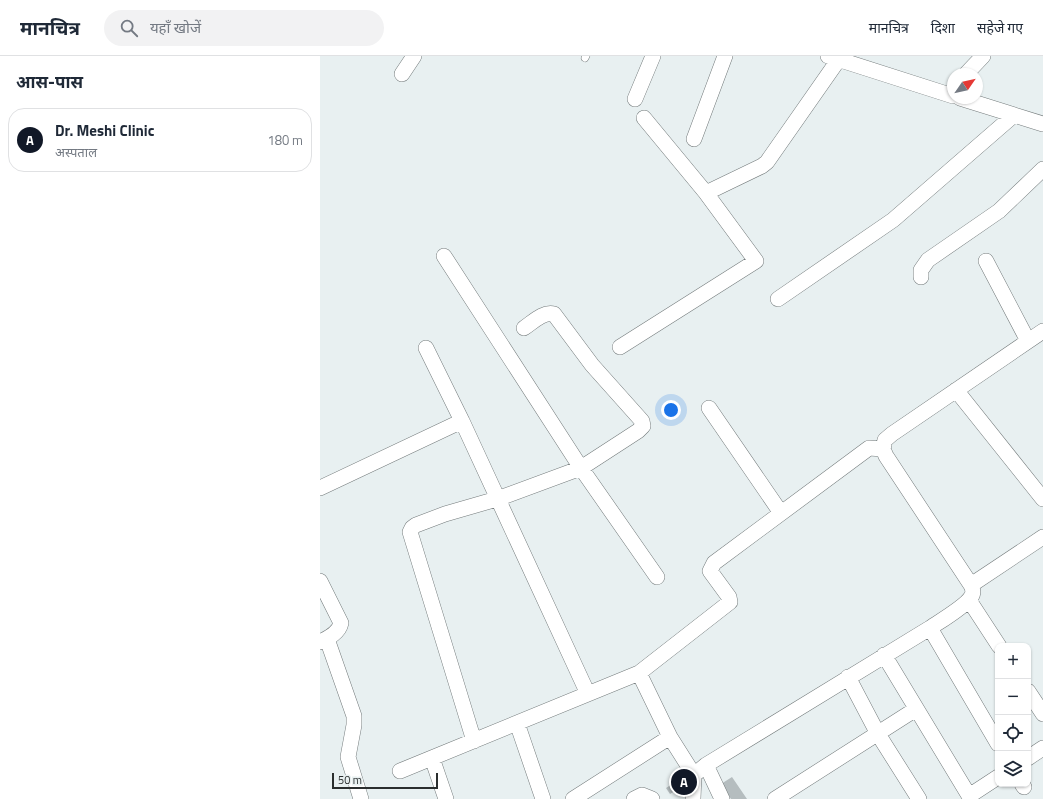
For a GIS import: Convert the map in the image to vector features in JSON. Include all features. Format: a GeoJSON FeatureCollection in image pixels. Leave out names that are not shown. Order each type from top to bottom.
{"type":"FeatureCollection","features":[{"type":"Feature","properties":{"kind":"street"},"geometry":{"type":"LineString","coordinates":[[402,74],[414,56]]}},
{"type":"Feature","properties":{"kind":"street"},"geometry":{"type":"LineString","coordinates":[[635,99],[654,56]]}},
{"type":"Feature","properties":{"kind":"street"},"geometry":{"type":"LineString","coordinates":[[694,139],[725,56]]}},
{"type":"Feature","properties":{"kind":"street"},"geometry":{"type":"LineString","coordinates":[[972,68],[983,56]]}},
{"type":"Feature","properties":{"kind":"street"},"geometry":{"type":"LineString","coordinates":[[706,193],[762,166],[766,162],[834,58],[947,92]]}},
{"type":"Feature","properties":{"kind":"street"},"geometry":{"type":"LineString","coordinates":[[983,104],[1014,115],[1041,122]]}},
{"type":"Feature","properties":{"kind":"street"},"geometry":{"type":"LineString","coordinates":[[778,299],[893,220],[1014,115]]}},
{"type":"Feature","properties":{"kind":"street"},"geometry":{"type":"LineString","coordinates":[[620,347],[756,261],[706,193],[644,118]]}},
{"type":"Feature","properties":{"kind":"street"},"geometry":{"type":"LineString","coordinates":[[921,277],[921,270],[928,260],[1000,211],[1043,169]]}},
{"type":"Feature","properties":{"kind":"street"},"geometry":{"type":"LineString","coordinates":[[444,256],[581,468],[657,577]]}},
{"type":"Feature","properties":{"kind":"street"},"geometry":{"type":"LineString","coordinates":[[986,261],[1028,341]]}},
{"type":"Feature","properties":{"kind":"street"},"geometry":{"type":"LineString","coordinates":[[474,741],[410,532],[412,528],[445,514],[497,499],[581,468],[638,431],[643,426],[642,421],[592,365],[554,314],[548,313],[524,328]]}},
{"type":"Feature","properties":{"kind":"street"},"geometry":{"type":"LineString","coordinates":[[997,643],[970,593],[883,449],[885,440],[892,434],[1043,331]]}},
{"type":"Feature","properties":{"kind":"street"},"geometry":{"type":"LineString","coordinates":[[426,348],[462,421],[588,694]]}},
{"type":"Feature","properties":{"kind":"street"},"geometry":{"type":"LineString","coordinates":[[956,390],[1043,498]]}},
{"type":"Feature","properties":{"kind":"street"},"geometry":{"type":"LineString","coordinates":[[709,408],[781,514]]}},
{"type":"Feature","properties":{"kind":"street"},"geometry":{"type":"LineString","coordinates":[[320,488],[462,421]]}},
{"type":"Feature","properties":{"kind":"street"},"geometry":{"type":"LineString","coordinates":[[400,771],[639,673],[728,604],[730,599],[729,597],[710,571],[712,566],[869,448],[883,449]]}},
{"type":"Feature","properties":{"kind":"street"},"geometry":{"type":"LineString","coordinates":[[694,775],[706,764],[930,628],[970,593],[1043,537]]}},
{"type":"Feature","properties":{"kind":"street"},"geometry":{"type":"LineString","coordinates":[[320,581],[341,623],[338,630],[324,640],[354,716],[354,725],[348,757],[361,799]]}},
{"type":"Feature","properties":{"kind":"street"},"geometry":{"type":"LineString","coordinates":[[930,628],[995,739]]}},
{"type":"Feature","properties":{"kind":"street"},"geometry":{"type":"LineString","coordinates":[[884,655],[970,797],[995,779]]}},
{"type":"Feature","properties":{"kind":"street"},"geometry":{"type":"LineString","coordinates":[[639,673],[670,737],[694,775],[693,799]]}},
{"type":"Feature","properties":{"kind":"street"},"geometry":{"type":"LineString","coordinates":[[848,677],[878,734],[919,799]]}},
{"type":"Feature","properties":{"kind":"street"},"geometry":{"type":"LineString","coordinates":[[1031,696],[1043,714]]}},
{"type":"Feature","properties":{"kind":"street"},"geometry":{"type":"LineString","coordinates":[[783,797],[916,709]]}},
{"type":"Feature","properties":{"kind":"street"},"geometry":{"type":"LineString","coordinates":[[517,723],[543,799]]}},
{"type":"Feature","properties":{"kind":"street"},"geometry":{"type":"LineString","coordinates":[[573,799],[670,737]]}},
{"type":"Feature","properties":{"kind":"street"},"geometry":{"type":"LineString","coordinates":[[1031,756],[1043,748]]}},
{"type":"Feature","properties":{"kind":"street"},"geometry":{"type":"LineString","coordinates":[[432,758],[446,799]]}},
{"type":"Feature","properties":{"kind":"street"},"geometry":{"type":"LineString","coordinates":[[706,764],[722,799]]}},
{"type":"Feature","properties":{"kind":"street"},"geometry":{"type":"LineString","coordinates":[[634,799],[642,795],[652,799]]}},
{"type":"Feature","properties":{"kind":"building"},"geometry":{"type":"Polygon","coordinates":[[[683,777],[688,783],[670,794],[666,788],[683,777]]]}},
{"type":"Feature","properties":{"kind":"building"},"geometry":{"type":"Polygon","coordinates":[[[732,777],[747,799],[731,799],[721,784],[732,777]]]}},
{"type":"Feature","properties":{"kind":"place","name":"Dr. Meshi Clinic"},"geometry":{"type":"Point","coordinates":[684,782]}}]}
